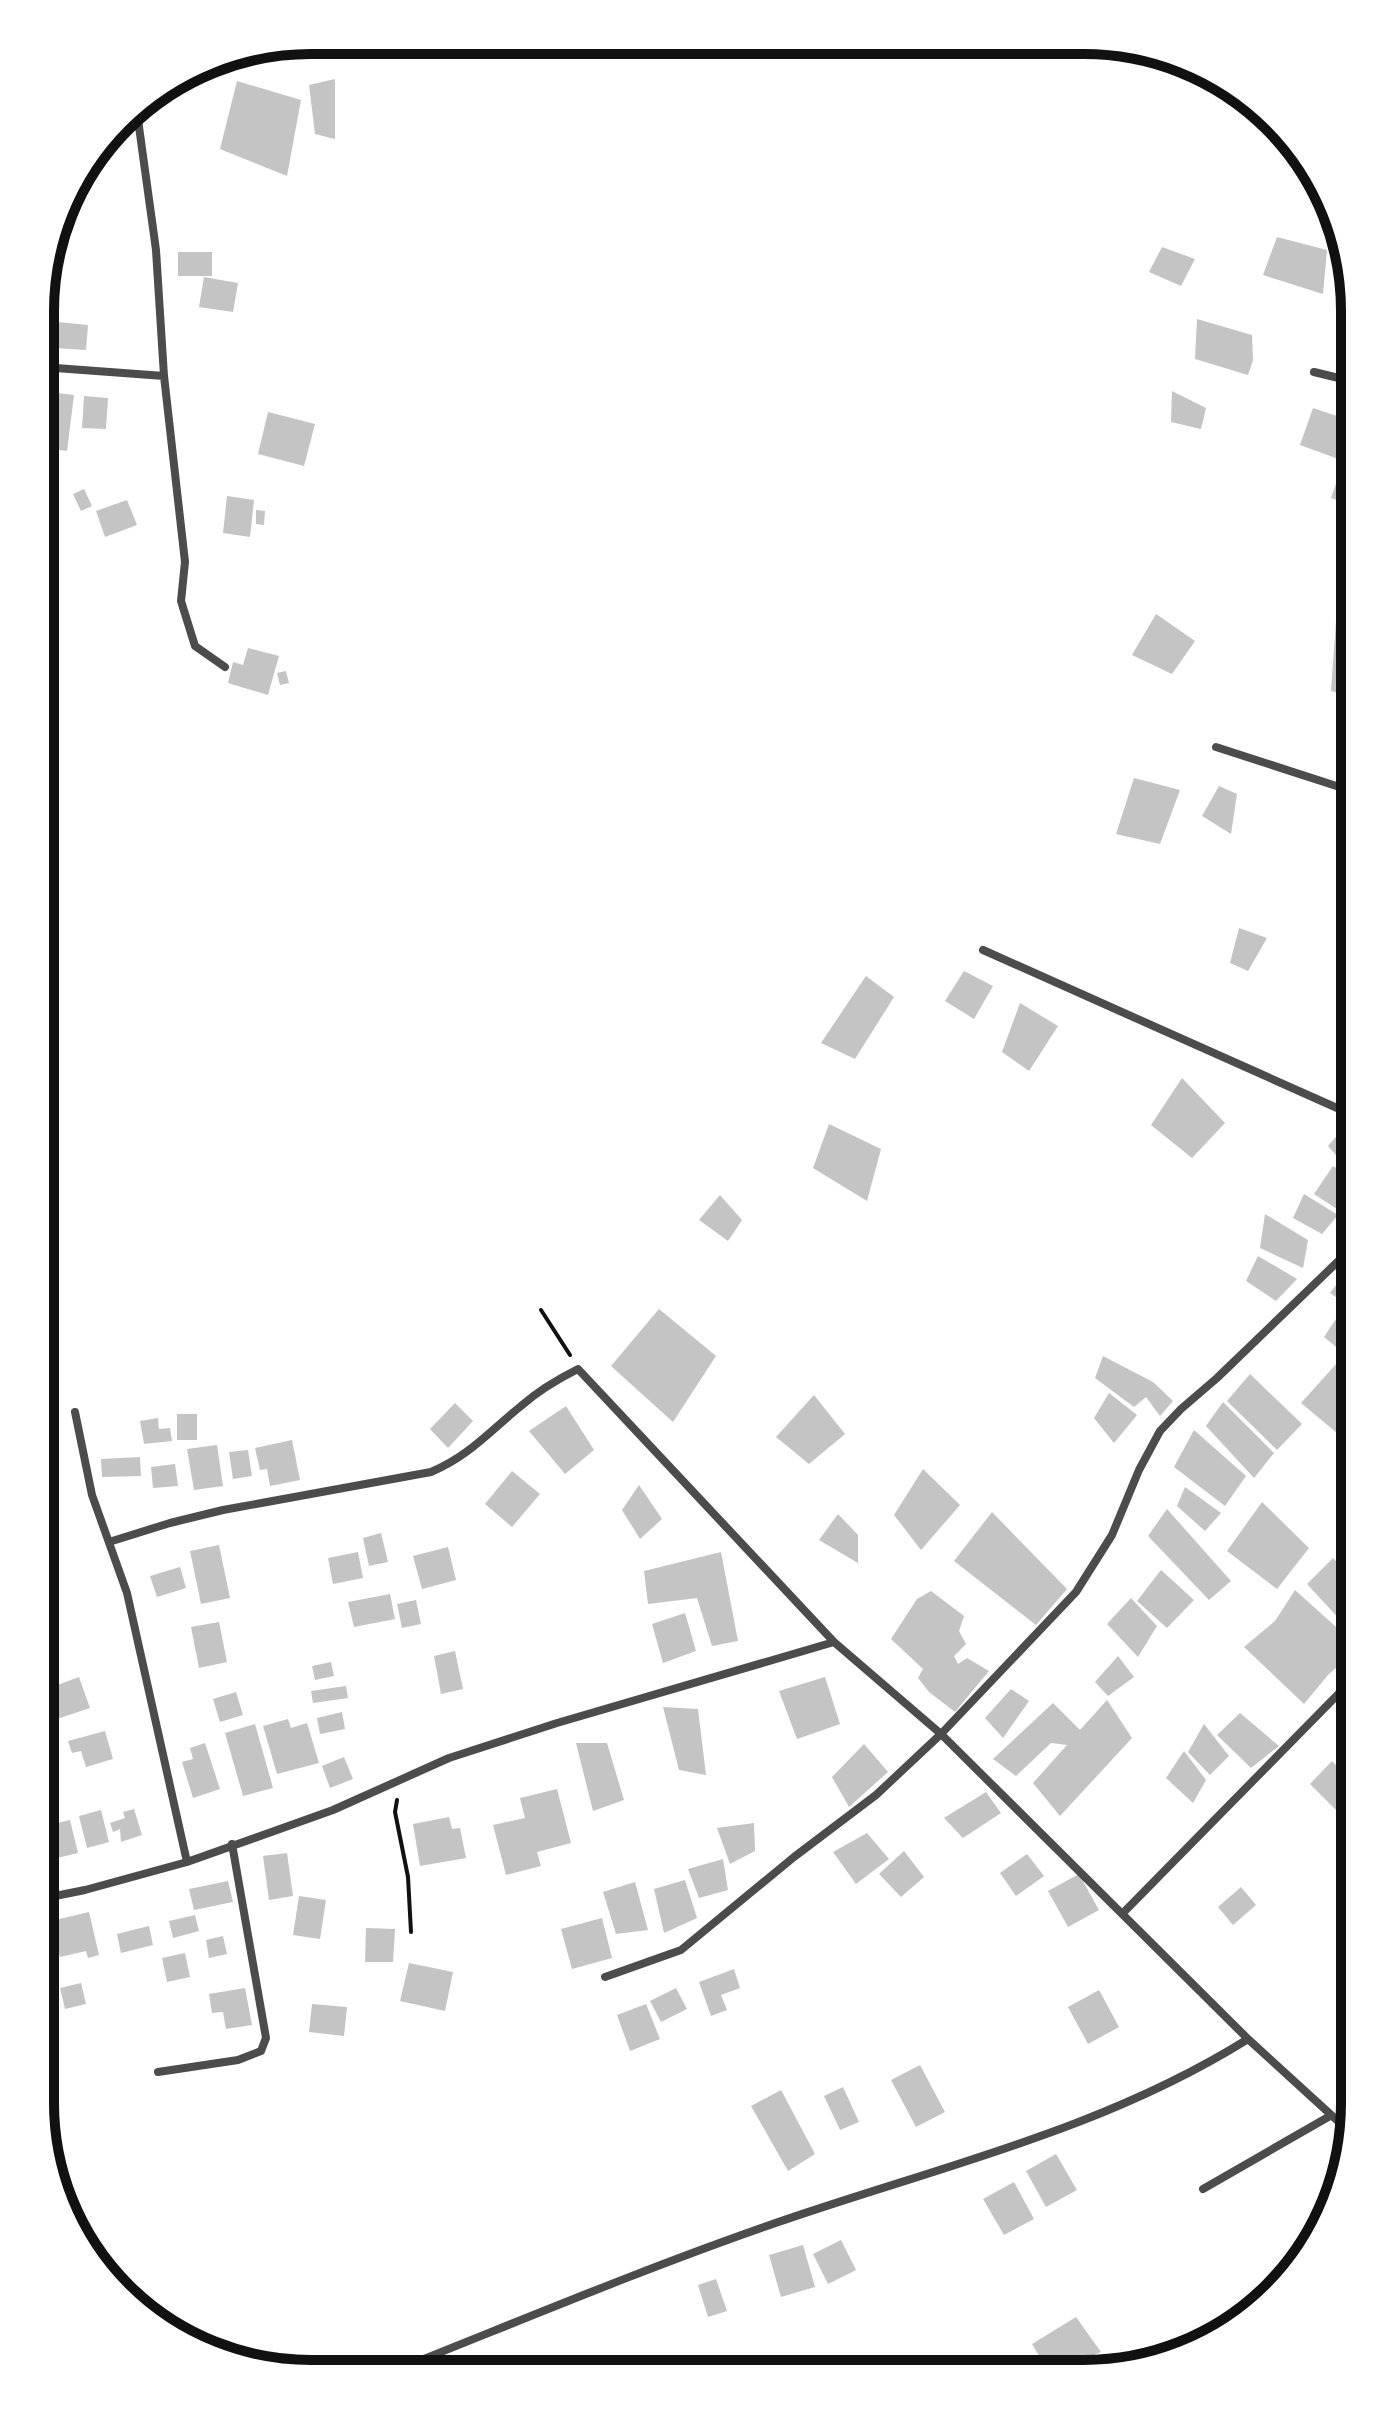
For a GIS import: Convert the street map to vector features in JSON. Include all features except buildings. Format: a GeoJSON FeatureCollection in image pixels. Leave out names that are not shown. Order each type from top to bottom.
{"type":"FeatureCollection","features":[{"type":"Feature","properties":{"kind":"street"},"geometry":{"type":"LineString","coordinates":[[139,121],[156,250],[164,376],[185,562],[181,601],[195,646],[225,667]]}},
{"type":"Feature","properties":{"kind":"street"},"geometry":{"type":"LineString","coordinates":[[54,368],[164,376]]}},
{"type":"Feature","properties":{"kind":"street"},"geometry":{"type":"LineString","coordinates":[[1314,372],[1341,379]]}},
{"type":"Feature","properties":{"kind":"street"},"geometry":{"type":"LineString","coordinates":[[1216,747],[1341,787]]}},
{"type":"Feature","properties":{"kind":"street"},"geometry":{"type":"LineString","coordinates":[[983,950],[1341,1110]]}},
{"type":"Feature","properties":{"kind":"street"},"geometry":{"type":"LineString","coordinates":[[605,1977],[681,1950],[794,1857],[876,1795],[941,1734],[1076,1592],[1112,1535],[1139,1470],[1160,1431],[1340,1259]]}},
{"type":"Feature","properties":{"kind":"street"},"geometry":{"type":"LineString","coordinates":[[109,1542],[223,1510],[431,1472],[452,1463],[485,1440],[521,1406],[554,1381],[578,1369],[834,1642],[941,1734],[1248,2039],[1339,2124]]}},
{"type":"Feature","properties":{"kind":"street"},"geometry":{"type":"LineString","coordinates":[[75,1412],[92,1495],[127,1593],[187,1862]]}},
{"type":"Feature","properties":{"kind":"street"},"geometry":{"type":"LineString","coordinates":[[54,1896],[187,1862],[333,1810],[449,1758],[834,1642]]}},
{"type":"Feature","properties":{"kind":"street"},"geometry":{"type":"LineString","coordinates":[[1123,1913],[1340,1692]]}},
{"type":"Feature","properties":{"kind":"street"},"geometry":{"type":"LineString","coordinates":[[158,2072],[238,2060],[261,2051],[266,2038],[232,1844]]}},
{"type":"Feature","properties":{"kind":"street"},"geometry":{"type":"LineString","coordinates":[[422,2360],[750,2232],[849,2198],[961,2165],[1127,2105],[1248,2039]]}},
{"type":"Feature","properties":{"kind":"street"},"geometry":{"type":"LineString","coordinates":[[1203,2189],[1330,2116]]}},
{"type":"Feature","properties":{"kind":"path"},"geometry":{"type":"LineString","coordinates":[[541,1310],[578,1369]]}},
{"type":"Feature","properties":{"kind":"path"},"geometry":{"type":"LineString","coordinates":[[398,1782],[395,1812],[408,1877],[411,1932]]}}]}
